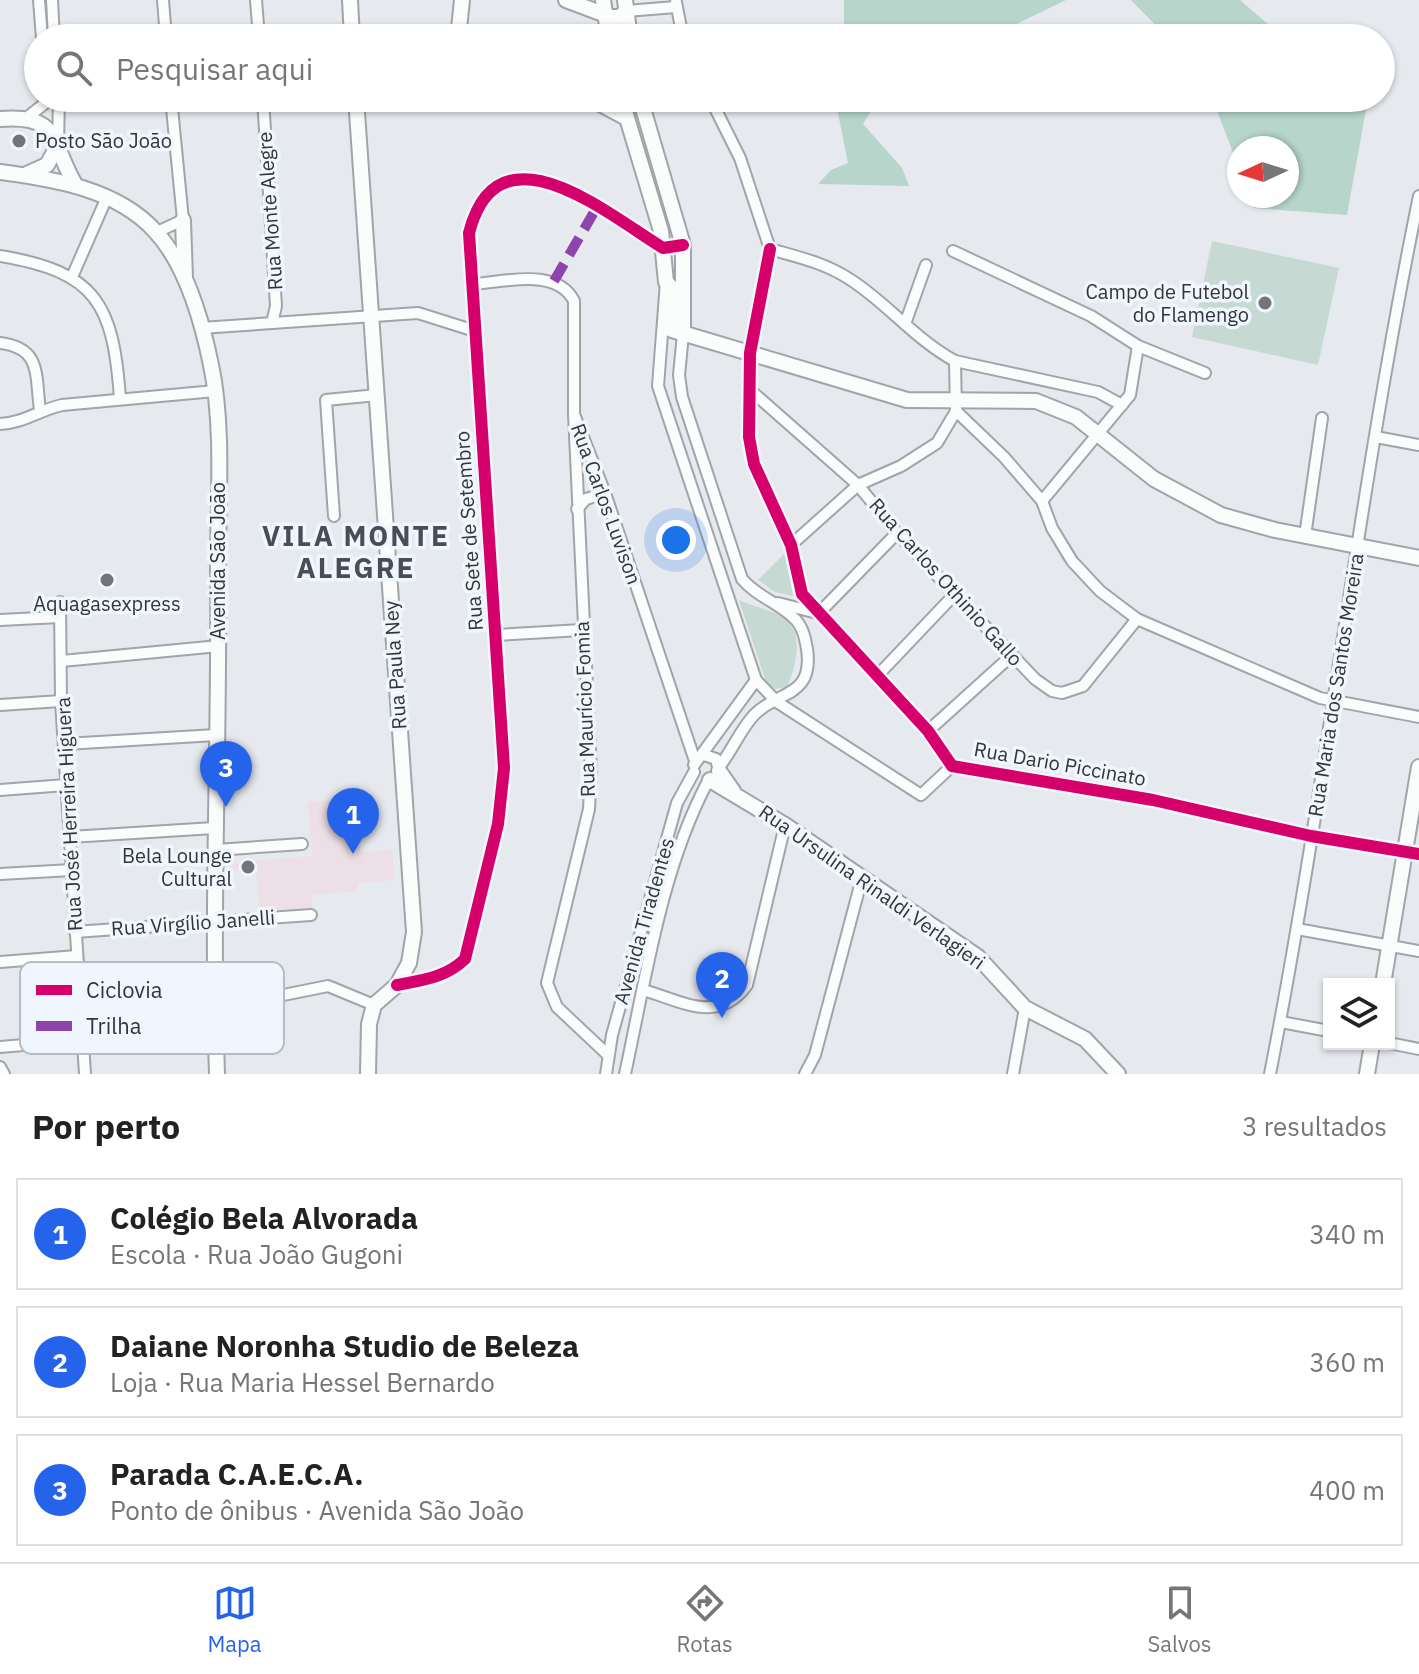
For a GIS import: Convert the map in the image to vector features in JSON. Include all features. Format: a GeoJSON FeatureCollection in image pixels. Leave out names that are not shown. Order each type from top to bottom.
{"type":"FeatureCollection","features":[{"type":"Feature","properties":{"kind":"main road"},"geometry":{"type":"LineString","coordinates":[[350,0],[351,24]]}},
{"type":"Feature","properties":{"kind":"main road"},"geometry":{"type":"LineString","coordinates":[[454,0],[455,24]]}},
{"type":"Feature","properties":{"kind":"main road"},"geometry":{"type":"LineString","coordinates":[[458,24],[462,0]]}},
{"type":"Feature","properties":{"kind":"main road"},"geometry":{"type":"LineString","coordinates":[[566,0],[604,7],[615,18],[625,6]]}},
{"type":"Feature","properties":{"kind":"main road","name":"Rua Paula Ney"},"geometry":{"type":"LineString","coordinates":[[357,112],[414,932],[409,963],[397,985],[374,1005]]}},
{"type":"Feature","properties":{"kind":"main road"},"geometry":{"type":"LineString","coordinates":[[625,112],[661,231],[666,282],[672,288],[669,326],[672,330],[907,400],[956,407],[1036,401],[1076,417],[1185,498],[1248,524],[1419,558]]}},
{"type":"Feature","properties":{"kind":"main road"},"geometry":{"type":"LineString","coordinates":[[643,112],[683,245],[683,334]]}},
{"type":"Feature","properties":{"kind":"main road"},"geometry":{"type":"LineString","coordinates":[[0,119],[29,116],[47,127],[76,186]]}},
{"type":"Feature","properties":{"kind":"main road"},"geometry":{"type":"LineString","coordinates":[[628,121],[640,118],[645,123]]}},
{"type":"Feature","properties":{"kind":"main road"},"geometry":{"type":"LineString","coordinates":[[23,175],[47,165],[57,147]]}},
{"type":"Feature","properties":{"kind":"main road","name":"Avenida São João"},"geometry":{"type":"LineString","coordinates":[[0,172],[76,186],[131,210],[157,232],[186,282],[201,328],[215,391],[219,646],[214,962]]}},
{"type":"Feature","properties":{"kind":"main road"},"geometry":{"type":"LineString","coordinates":[[183,220],[186,282]]}},
{"type":"Feature","properties":{"kind":"main road"},"geometry":{"type":"LineString","coordinates":[[1384,978],[1413,853],[1419,767]]}},
{"type":"Feature","properties":{"kind":"main road","name":"Rua Ursulina Rinaldi Verlagieri"},"geometry":{"type":"LineString","coordinates":[[714,775],[733,792],[978,957],[1025,1008],[1085,1039],[1113,1071]]}},
{"type":"Feature","properties":{"kind":"main road"},"geometry":{"type":"LineString","coordinates":[[368,1074],[369,1024],[374,1005]]}},
{"type":"Feature","properties":{"kind":"main road"},"geometry":{"type":"LineString","coordinates":[[1367,1074],[1371,1050]]}},
{"type":"Feature","properties":{"kind":"main road","name":"Avenida São João"},"geometry":{"type":"LineString","coordinates":[[216,1054],[217,1074]]}},
{"type":"Feature","properties":{"kind":"street"},"geometry":{"type":"LineString","coordinates":[[39,0],[41,24]]}},
{"type":"Feature","properties":{"kind":"street"},"geometry":{"type":"LineString","coordinates":[[52,0],[53,24]]}},
{"type":"Feature","properties":{"kind":"street"},"geometry":{"type":"LineString","coordinates":[[163,0],[165,24]]}},
{"type":"Feature","properties":{"kind":"street"},"geometry":{"type":"LineString","coordinates":[[256,0],[258,24]]}},
{"type":"Feature","properties":{"kind":"street"},"geometry":{"type":"LineString","coordinates":[[625,6],[676,3],[680,24]]}},
{"type":"Feature","properties":{"kind":"street"},"geometry":{"type":"LineString","coordinates":[[29,116],[34,112]]}},
{"type":"Feature","properties":{"kind":"street"},"geometry":{"type":"LineString","coordinates":[[57,147],[58,112]]}},
{"type":"Feature","properties":{"kind":"street"},"geometry":{"type":"LineString","coordinates":[[157,232],[183,220],[172,112]]}},
{"type":"Feature","properties":{"kind":"street","name":"Rua Monte Alegre"},"geometry":{"type":"LineString","coordinates":[[264,112],[276,306],[272,323]]}},
{"type":"Feature","properties":{"kind":"street"},"geometry":{"type":"LineString","coordinates":[[611,112],[628,121]]}},
{"type":"Feature","properties":{"kind":"street"},"geometry":{"type":"LineString","coordinates":[[717,112],[740,158],[770,249],[832,268],[955,361],[1098,392],[1122,405]]}},
{"type":"Feature","properties":{"kind":"street","name":"Rua Sete de Setembro"},"geometry":{"type":"LineString","coordinates":[[397,985],[438,977],[452,971],[465,959],[502,804],[504,768],[469,233],[475,211],[494,188],[515,178],[549,182],[663,248]]}},
{"type":"Feature","properties":{"kind":"street","name":"Rua Maria dos Santos Moreira"},"geometry":{"type":"LineString","coordinates":[[1270,1074],[1297,929],[1396,305],[1419,196]]}},
{"type":"Feature","properties":{"kind":"street"},"geometry":{"type":"LineString","coordinates":[[72,277],[107,197]]}},
{"type":"Feature","properties":{"kind":"street"},"geometry":{"type":"LineString","coordinates":[[636,231],[661,231],[679,226]]}},
{"type":"Feature","properties":{"kind":"street"},"geometry":{"type":"LineString","coordinates":[[663,248],[683,245]]}},
{"type":"Feature","properties":{"kind":"street","name":"Rua Dario Piccinato"},"geometry":{"type":"LineString","coordinates":[[770,249],[750,353],[749,437],[754,464],[791,545],[802,594],[928,731],[952,766],[1217,813],[1311,836],[1413,853]]}},
{"type":"Feature","properties":{"kind":"street"},"geometry":{"type":"LineString","coordinates":[[953,251],[1091,316],[1138,346],[1205,373]]}},
{"type":"Feature","properties":{"kind":"street"},"geometry":{"type":"LineString","coordinates":[[0,256],[51,266],[72,277],[96,300],[107,319],[117,353],[120,398]]}},
{"type":"Feature","properties":{"kind":"street"},"geometry":{"type":"LineString","coordinates":[[905,324],[926,265]]}},
{"type":"Feature","properties":{"kind":"street","name":"Rua Carlos Luvison"},"geometry":{"type":"LineString","coordinates":[[473,284],[554,281],[568,290],[576,315],[574,414],[605,493],[698,763]]}},
{"type":"Feature","properties":{"kind":"street"},"geometry":{"type":"LineString","coordinates":[[666,282],[658,386],[756,680],[777,702],[921,795],[952,766]]}},
{"type":"Feature","properties":{"kind":"street"},"geometry":{"type":"LineString","coordinates":[[201,328],[418,313],[475,331]]}},
{"type":"Feature","properties":{"kind":"street"},"geometry":{"type":"LineString","coordinates":[[683,334],[679,375],[682,397],[742,579],[754,593],[819,613],[897,533]]}},
{"type":"Feature","properties":{"kind":"street"},"geometry":{"type":"LineString","coordinates":[[0,343],[25,348],[31,356],[40,410]]}},
{"type":"Feature","properties":{"kind":"street"},"geometry":{"type":"LineString","coordinates":[[1042,501],[1130,395],[1138,346]]}},
{"type":"Feature","properties":{"kind":"street"},"geometry":{"type":"LineString","coordinates":[[791,545],[858,485],[901,466],[937,443],[956,407],[955,361]]}},
{"type":"Feature","properties":{"kind":"street","name":"Rua Carlos Othinio Gallo"},"geometry":{"type":"LineString","coordinates":[[749,389],[858,485],[897,533],[1011,656],[1052,691],[1062,693],[1083,686],[1137,619]]}},
{"type":"Feature","properties":{"kind":"street"},"geometry":{"type":"LineString","coordinates":[[0,424],[26,420],[40,410],[120,398],[215,391]]}},
{"type":"Feature","properties":{"kind":"street"},"geometry":{"type":"LineString","coordinates":[[334,516],[326,400],[377,395]]}},
{"type":"Feature","properties":{"kind":"street"},"geometry":{"type":"LineString","coordinates":[[956,407],[1042,501],[1052,528],[1072,561],[1100,591],[1137,619],[1333,702],[1419,717]]}},
{"type":"Feature","properties":{"kind":"street","name":"Rua Maurício Fomia"},"geometry":{"type":"LineString","coordinates":[[574,414],[591,772],[589,809],[547,983],[557,1007],[608,1055]]}},
{"type":"Feature","properties":{"kind":"street"},"geometry":{"type":"LineString","coordinates":[[1305,536],[1322,418]]}},
{"type":"Feature","properties":{"kind":"street"},"geometry":{"type":"LineString","coordinates":[[1376,437],[1419,445]]}},
{"type":"Feature","properties":{"kind":"street"},"geometry":{"type":"LineString","coordinates":[[577,509],[586,499],[605,493]]}},
{"type":"Feature","properties":{"kind":"street"},"geometry":{"type":"LineString","coordinates":[[701,517],[708,509],[723,517]]}},
{"type":"Feature","properties":{"kind":"street"},"geometry":{"type":"LineString","coordinates":[[878,675],[954,595]]}},
{"type":"Feature","properties":{"kind":"street","name":"Avenida Tiradentes"},"geometry":{"type":"LineString","coordinates":[[625,1074],[643,990],[686,832],[714,775],[754,715],[802,683],[808,657],[805,636],[797,622],[773,601]]}},
{"type":"Feature","properties":{"kind":"street","name":"Rua José Herreira Higuera"},"geometry":{"type":"LineString","coordinates":[[60,602],[61,701],[77,962]]}},
{"type":"Feature","properties":{"kind":"street"},"geometry":{"type":"LineString","coordinates":[[0,620],[60,617]]}},
{"type":"Feature","properties":{"kind":"street"},"geometry":{"type":"LineString","coordinates":[[496,635],[582,630]]}},
{"type":"Feature","properties":{"kind":"street"},"geometry":{"type":"LineString","coordinates":[[62,661],[219,646]]}},
{"type":"Feature","properties":{"kind":"street"},"geometry":{"type":"LineString","coordinates":[[928,731],[1011,656]]}},
{"type":"Feature","properties":{"kind":"street","name":"Avenida Tiradentes"},"geometry":{"type":"LineString","coordinates":[[606,1074],[612,1035],[677,803],[698,763],[756,680]]}},
{"type":"Feature","properties":{"kind":"street"},"geometry":{"type":"LineString","coordinates":[[0,705],[61,701]]}},
{"type":"Feature","properties":{"kind":"street"},"geometry":{"type":"LineString","coordinates":[[65,744],[216,735]]}},
{"type":"Feature","properties":{"kind":"street"},"geometry":{"type":"LineString","coordinates":[[716,759],[714,775],[699,779],[698,763],[716,759]]}},
{"type":"Feature","properties":{"kind":"street"},"geometry":{"type":"LineString","coordinates":[[0,790],[66,785]]}},
{"type":"Feature","properties":{"kind":"street"},"geometry":{"type":"LineString","coordinates":[[643,990],[705,1008],[725,1007],[737,999],[747,985],[785,825]]}},
{"type":"Feature","properties":{"kind":"street"},"geometry":{"type":"LineString","coordinates":[[70,837],[214,828]]}},
{"type":"Feature","properties":{"kind":"street"},"geometry":{"type":"LineString","coordinates":[[216,850],[302,844]]}},
{"type":"Feature","properties":{"kind":"street"},"geometry":{"type":"LineString","coordinates":[[0,874],[72,870]]}},
{"type":"Feature","properties":{"kind":"street"},"geometry":{"type":"LineString","coordinates":[[805,1074],[815,1055],[862,878]]}},
{"type":"Feature","properties":{"kind":"street","name":"Rua Virgílio Janelli"},"geometry":{"type":"LineString","coordinates":[[75,932],[311,915]]}},
{"type":"Feature","properties":{"kind":"street"},"geometry":{"type":"LineString","coordinates":[[1297,929],[1419,951]]}},
{"type":"Feature","properties":{"kind":"street"},"geometry":{"type":"LineString","coordinates":[[0,962],[77,956]]}},
{"type":"Feature","properties":{"kind":"street"},"geometry":{"type":"LineString","coordinates":[[284,995],[328,986],[374,1005]]}},
{"type":"Feature","properties":{"kind":"street"},"geometry":{"type":"LineString","coordinates":[[1013,1074],[1025,1008]]}},
{"type":"Feature","properties":{"kind":"street"},"geometry":{"type":"LineString","coordinates":[[1281,1022],[1323,1030]]}},
{"type":"Feature","properties":{"kind":"street"},"geometry":{"type":"LineString","coordinates":[[586,1033],[612,1035]]}},
{"type":"Feature","properties":{"kind":"street"},"geometry":{"type":"LineString","coordinates":[[1395,1044],[1419,1049]]}},
{"type":"Feature","properties":{"kind":"street"},"geometry":{"type":"LineString","coordinates":[[0,1047],[20,1045]]}},
{"type":"Feature","properties":{"kind":"street","name":"Rua José Herreira Higuera"},"geometry":{"type":"LineString","coordinates":[[83,1054],[85,1074]]}},
{"type":"Feature","properties":{"kind":"street"},"geometry":{"type":"LineString","coordinates":[[0,1067],[4,1074]]}},
{"type":"Feature","properties":{"kind":"shaded area"},"geometry":{"type":"Polygon","coordinates":[[[361,798],[363,809],[350,813],[350,823],[357,823],[360,852],[392,850],[394,880],[358,883],[358,891],[312,895],[312,908],[260,911],[256,870],[225,871],[236,857],[236,862],[312,856],[308,802],[361,798]]]}},
{"type":"Feature","properties":{"kind":"green space"},"geometry":{"type":"Polygon","coordinates":[[[844,0],[1066,0],[1017,24],[844,24],[844,0]]]}},
{"type":"Feature","properties":{"kind":"green space"},"geometry":{"type":"Polygon","coordinates":[[[1131,0],[1240,0],[1268,24],[1154,24],[1131,0]]]}},
{"type":"Feature","properties":{"kind":"green space"},"geometry":{"type":"Polygon","coordinates":[[[838,112],[870,112],[863,124],[902,168],[909,186],[818,184],[831,170],[848,163],[838,112]]]}},
{"type":"Feature","properties":{"kind":"green space"},"geometry":{"type":"Polygon","coordinates":[[[1217,112],[1366,112],[1347,215],[1254,208],[1299,208],[1299,136],[1227,137],[1217,112]]]}},
{"type":"Feature","properties":{"kind":"green space","name":"Campo de Futebol do Flamengo"},"geometry":{"type":"Polygon","coordinates":[[[1212,241],[1339,268],[1318,365],[1192,337],[1212,241]]]}},
{"type":"Feature","properties":{"kind":"green space"},"geometry":{"type":"Polygon","coordinates":[[[785,553],[793,596],[775,592],[758,580],[785,553]]]}},
{"type":"Feature","properties":{"kind":"green space"},"geometry":{"type":"Polygon","coordinates":[[[739,600],[781,616],[794,630],[796,659],[787,687],[775,689],[766,682],[739,600]]]}},
{"type":"Feature","properties":{"kind":"marked path"},"geometry":{"type":"LineString","coordinates":[[554,281],[597,207]]}},
{"type":"Feature","properties":{"kind":"cycle path"},"geometry":{"type":"LineString","coordinates":[[397,985],[442,974],[465,959],[498,824],[504,768],[469,233],[483,200],[504,183],[528,179],[556,185],[584,198],[663,248],[683,245]]}},
{"type":"Feature","properties":{"kind":"cycle path"},"geometry":{"type":"LineString","coordinates":[[770,249],[750,353],[749,437],[754,464],[791,545],[802,594],[928,731],[952,766],[1153,800],[1311,836],[1419,854]]}},
{"type":"Feature","properties":{"kind":"place","name":"Posto São João"},"geometry":{"type":"Point","coordinates":[19,141]}},
{"type":"Feature","properties":{"kind":"place","name":"Campo de Futebol do Flamengo"},"geometry":{"type":"Point","coordinates":[1265,303]}},
{"type":"Feature","properties":{"kind":"place","name":"Aquagasexpress"},"geometry":{"type":"Point","coordinates":[107,580]}},
{"type":"Feature","properties":{"kind":"place","name":"Parada C.A.E.C.A."},"geometry":{"type":"Point","coordinates":[226,807]}},
{"type":"Feature","properties":{"kind":"place","name":"Colégio Bela Alvorada"},"geometry":{"type":"Point","coordinates":[353,854]}},
{"type":"Feature","properties":{"kind":"place","name":"Bela Lounge Cultural"},"geometry":{"type":"Point","coordinates":[248,867]}},
{"type":"Feature","properties":{"kind":"place","name":"Daiane Noronha Studio de Beleza"},"geometry":{"type":"Point","coordinates":[722,1018]}},
{"type":"Feature","properties":{"kind":"district","name":"VILA MONTE ALEGRE"},"geometry":{"type":"Point","coordinates":[356,552]}}]}
